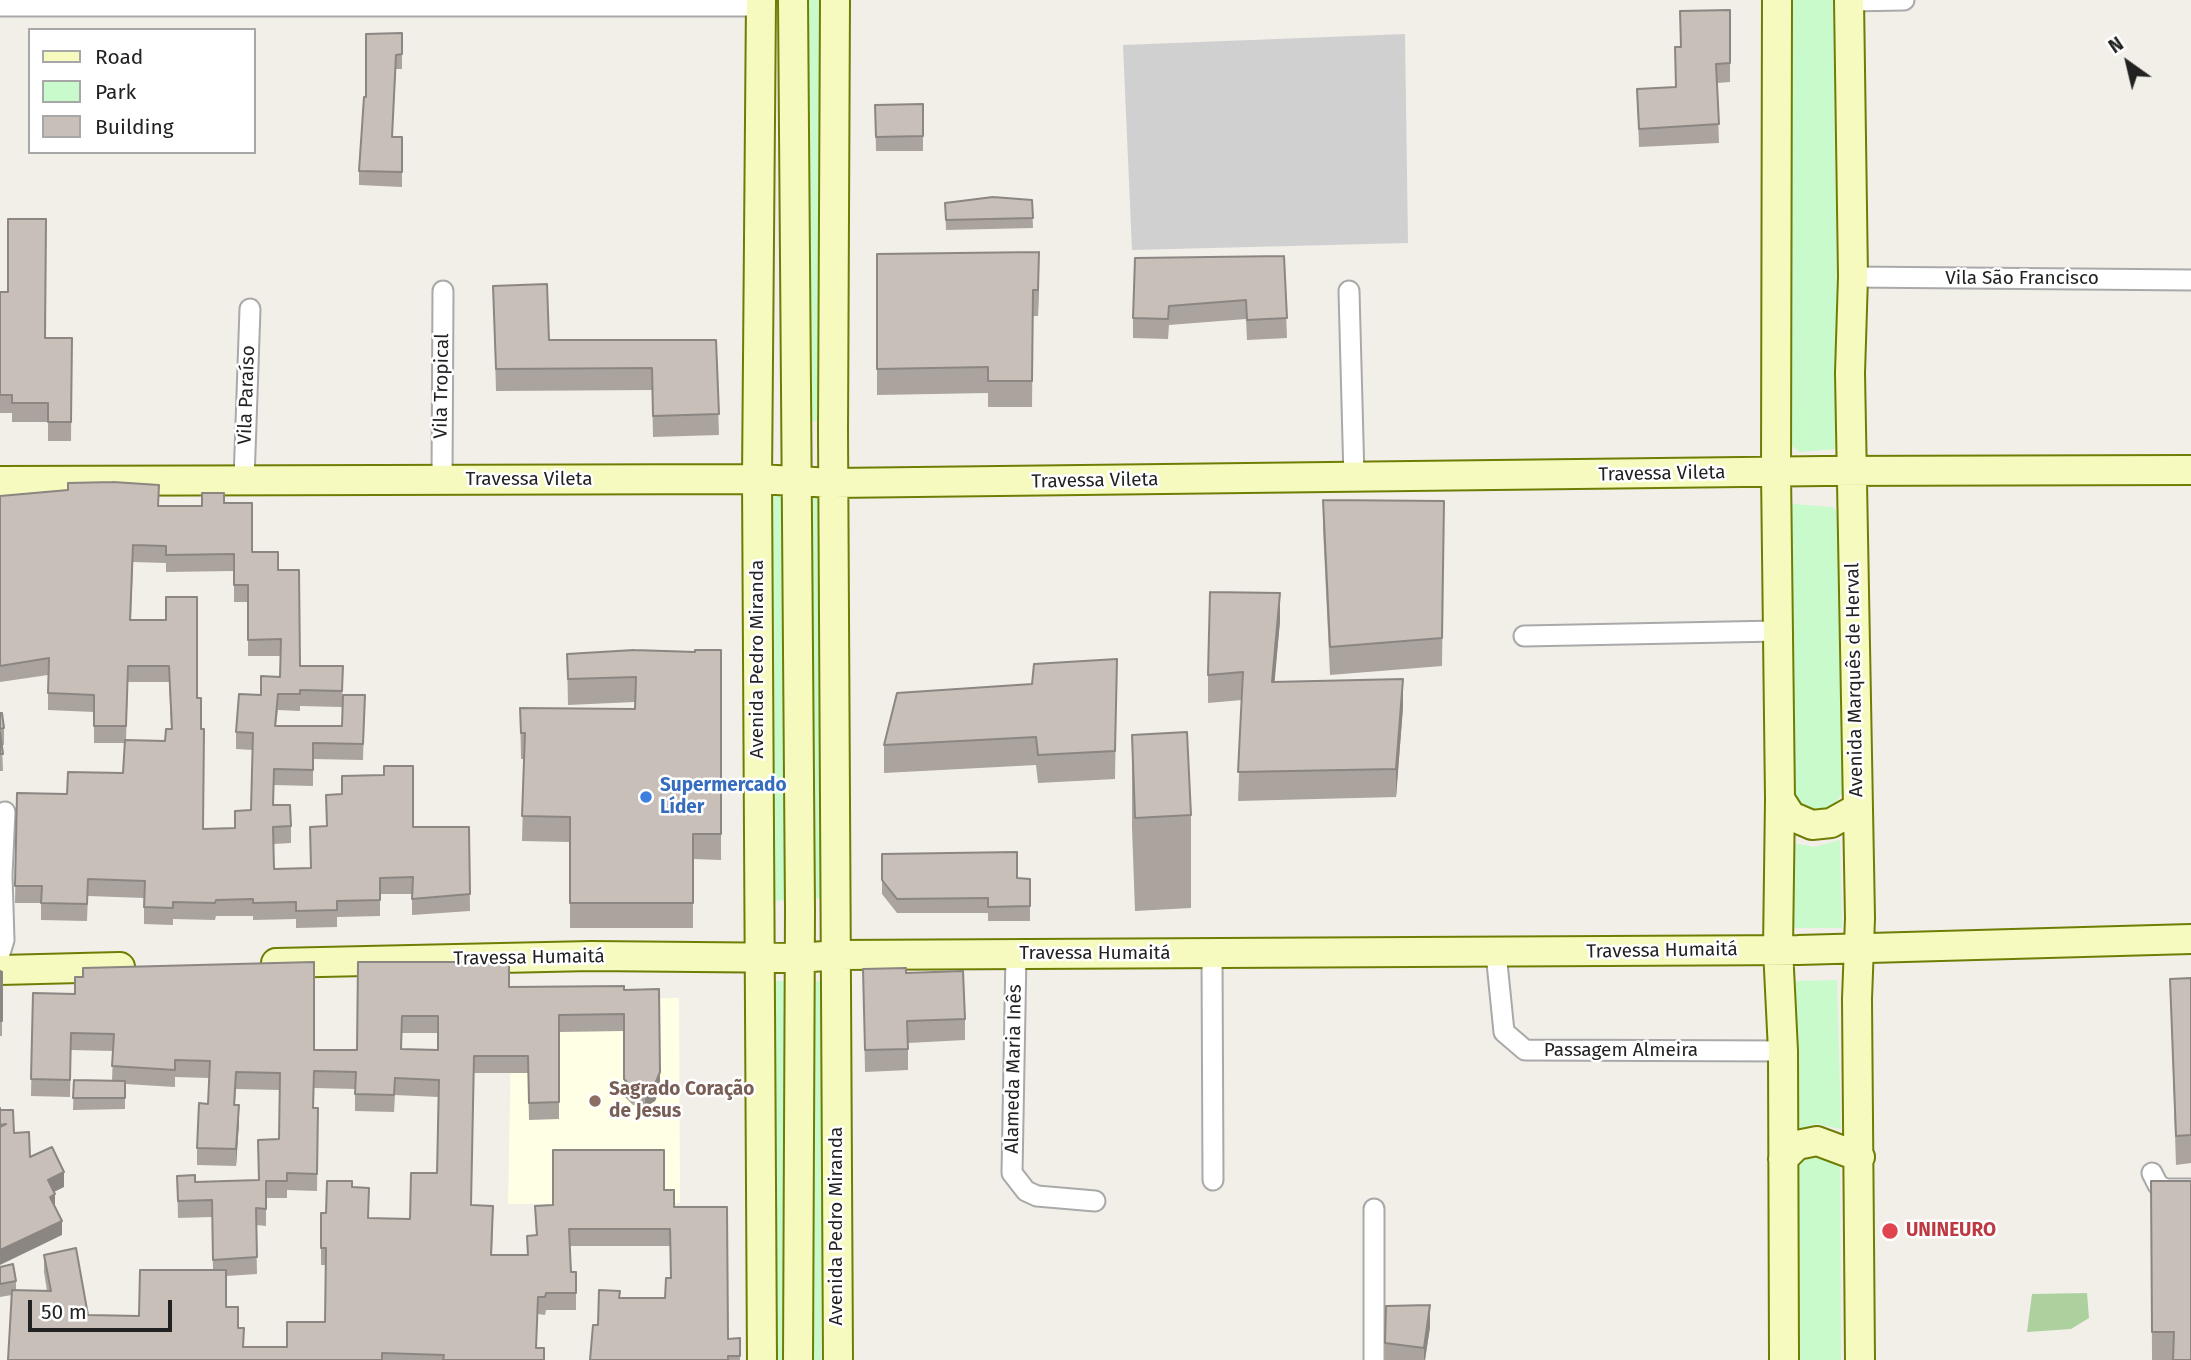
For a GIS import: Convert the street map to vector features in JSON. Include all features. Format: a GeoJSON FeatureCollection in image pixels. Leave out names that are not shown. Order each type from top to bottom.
{"type":"FeatureCollection","features":[{"type":"Feature","properties":{"kind":"main road","name":"Avenida Pedro Miranda"},"geometry":{"type":"LineString","coordinates":[[793,0],[800,958],[798,1360]]}},
{"type":"Feature","properties":{"kind":"main road","name":"Avenida Pedro Miranda"},"geometry":{"type":"LineString","coordinates":[[835,0],[838,1360]]}},
{"type":"Feature","properties":{"kind":"main road"},"geometry":{"type":"LineString","coordinates":[[1777,0],[1776,472],[1780,799],[1778,949],[1783,1051],[1784,1360]]}},
{"type":"Feature","properties":{"kind":"main road","name":"Avenida Marquês de Herval"},"geometry":{"type":"LineString","coordinates":[[1849,0],[1853,277],[1850,373],[1859,948],[1857,999],[1860,1360]]}},
{"type":"Feature","properties":{"kind":"main road","name":"Avenida Pedro Miranda"},"geometry":{"type":"LineString","coordinates":[[762,3],[757,480],[762,1360]]}},
{"type":"Feature","properties":{"kind":"main road","name":"Travessa Vileta"},"geometry":{"type":"LineString","coordinates":[[0,481],[757,480],[834,483],[2191,470]]}},
{"type":"Feature","properties":{"kind":"main road"},"geometry":{"type":"LineString","coordinates":[[1780,799],[1791,816],[1812,825],[1831,823],[1856,809]]}},
{"type":"Feature","properties":{"kind":"main road","name":"Travessa Humaitá"},"geometry":{"type":"LineString","coordinates":[[247,964],[591,956],[800,958],[836,955],[1496,953],[1859,948],[2191,939]]}},
{"type":"Feature","properties":{"kind":"main road"},"geometry":{"type":"LineString","coordinates":[[0,970],[151,966]]}},
{"type":"Feature","properties":{"kind":"main road"},"geometry":{"type":"LineString","coordinates":[[1783,1159],[1797,1145],[1817,1141],[1860,1157]]}},
{"type":"Feature","properties":{"kind":"street"},"geometry":{"type":"LineString","coordinates":[[1849,0],[1904,0]]}},
{"type":"Feature","properties":{"kind":"street"},"geometry":{"type":"LineString","coordinates":[[0,6],[762,3]]}},
{"type":"Feature","properties":{"kind":"street","name":"Vila São Francisco"},"geometry":{"type":"LineString","coordinates":[[1853,277],[2191,280]]}},
{"type":"Feature","properties":{"kind":"street","name":"Vila Tropical"},"geometry":{"type":"LineString","coordinates":[[442,480],[443,291]]}},
{"type":"Feature","properties":{"kind":"street"},"geometry":{"type":"LineString","coordinates":[[1349,291],[1354,478]]}},
{"type":"Feature","properties":{"kind":"street","name":"Vila Paraíso"},"geometry":{"type":"LineString","coordinates":[[244,481],[250,309]]}},
{"type":"Feature","properties":{"kind":"street"},"geometry":{"type":"LineString","coordinates":[[1524,636],[1778,631]]}},
{"type":"Feature","properties":{"kind":"street"},"geometry":{"type":"LineString","coordinates":[[0,953],[4,940],[2,875],[5,812]]}},
{"type":"Feature","properties":{"kind":"street","name":"Passagem Almeira"},"geometry":{"type":"LineString","coordinates":[[1496,953],[1504,1032],[1525,1050],[1783,1051]]}},
{"type":"Feature","properties":{"kind":"street","name":"Alameda Maria Inês"},"geometry":{"type":"LineString","coordinates":[[1016,954],[1012,1173],[1026,1191],[1037,1196],[1095,1201]]}},
{"type":"Feature","properties":{"kind":"street"},"geometry":{"type":"LineString","coordinates":[[1212,954],[1213,1180]]}},
{"type":"Feature","properties":{"kind":"street"},"geometry":{"type":"LineString","coordinates":[[2152,1173],[2158,1185],[2166,1189],[2191,1189]]}},
{"type":"Feature","properties":{"kind":"street"},"geometry":{"type":"LineString","coordinates":[[1374,1209],[1374,1360]]}},
{"type":"Feature","properties":{"kind":"shaded area"},"geometry":{"type":"Polygon","coordinates":[[[1405,34],[1408,243],[1132,250],[1123,45],[1405,34]]]}},
{"type":"Feature","properties":{"kind":"shaded area","name":"Sagrado Coração de Jesus"},"geometry":{"type":"Polygon","coordinates":[[[679,998],[680,1203],[508,1204],[512,1000],[679,998]]]}},
{"type":"Feature","properties":{"kind":"green space"},"geometry":{"type":"Polygon","coordinates":[[[801,0],[822,0],[825,421],[802,421],[801,0]]]}},
{"type":"Feature","properties":{"kind":"green space"},"geometry":{"type":"Polygon","coordinates":[[[1787,0],[1833,0],[1839,443],[1836,449],[1800,452],[1788,443],[1787,0]]]}},
{"type":"Feature","properties":{"kind":"green space"},"geometry":{"type":"Polygon","coordinates":[[[803,490],[822,491],[822,898],[805,900],[803,490]]]}},
{"type":"Feature","properties":{"kind":"green space"},"geometry":{"type":"Polygon","coordinates":[[[788,494],[792,900],[766,901],[762,496],[788,494]]]}},
{"type":"Feature","properties":{"kind":"green space"},"geometry":{"type":"Polygon","coordinates":[[[1792,504],[1832,507],[1838,512],[1842,793],[1832,808],[1811,813],[1790,798],[1788,509],[1792,504]]]}},
{"type":"Feature","properties":{"kind":"green space"},"geometry":{"type":"Polygon","coordinates":[[[1840,840],[1842,928],[1788,928],[1790,842],[1814,847],[1840,840]]]}},
{"type":"Feature","properties":{"kind":"green space"},"geometry":{"type":"Polygon","coordinates":[[[1837,980],[1841,1129],[1817,1124],[1790,1132],[1792,981],[1837,980]]]}},
{"type":"Feature","properties":{"kind":"green space"},"geometry":{"type":"Polygon","coordinates":[[[768,981],[792,981],[789,1360],[769,1360],[768,981]]]}},
{"type":"Feature","properties":{"kind":"green space"},"geometry":{"type":"Polygon","coordinates":[[[807,981],[825,981],[821,1360],[804,1360],[807,981]]]}},
{"type":"Feature","properties":{"kind":"green space"},"geometry":{"type":"Polygon","coordinates":[[[1816,1154],[1840,1162],[1841,1360],[1795,1360],[1793,1164],[1816,1154]]]}},
{"type":"Feature","properties":{"kind":"green space"},"geometry":{"type":"Polygon","coordinates":[[[2087,1293],[2089,1318],[2071,1329],[2027,1332],[2032,1294],[2087,1293]]]}},
{"type":"Feature","properties":{"kind":"building"},"geometry":{"type":"Polygon","coordinates":[[[1730,10],[1730,63],[1716,64],[1719,124],[1639,129],[1637,89],[1676,87],[1675,47],[1681,47],[1680,11],[1730,10]]]}},
{"type":"Feature","properties":{"kind":"building"},"geometry":{"type":"Polygon","coordinates":[[[402,33],[402,54],[396,55],[392,137],[402,137],[402,172],[359,171],[366,97],[366,34],[402,33]]]}},
{"type":"Feature","properties":{"kind":"building"},"geometry":{"type":"Polygon","coordinates":[[[923,104],[923,136],[876,137],[875,105],[923,104]]]}},
{"type":"Feature","properties":{"kind":"building"},"geometry":{"type":"Polygon","coordinates":[[[993,197],[1032,200],[1033,218],[946,220],[945,203],[993,197]]]}},
{"type":"Feature","properties":{"kind":"building"},"geometry":{"type":"Polygon","coordinates":[[[8,219],[46,219],[45,338],[72,338],[71,422],[48,422],[48,403],[12,403],[12,395],[0,395],[0,292],[8,292],[8,219]]]}},
{"type":"Feature","properties":{"kind":"building"},"geometry":{"type":"Polygon","coordinates":[[[1039,252],[1038,290],[1033,290],[1032,381],[988,381],[988,367],[877,369],[877,254],[1039,252]]]}},
{"type":"Feature","properties":{"kind":"building"},"geometry":{"type":"Polygon","coordinates":[[[1284,256],[1287,318],[1247,320],[1246,300],[1169,306],[1168,319],[1133,318],[1135,258],[1284,256]]]}},
{"type":"Feature","properties":{"kind":"building"},"geometry":{"type":"Polygon","coordinates":[[[547,284],[549,340],[716,340],[719,414],[653,416],[652,368],[496,369],[493,286],[547,284]]]}},
{"type":"Feature","properties":{"kind":"building"},"geometry":{"type":"Polygon","coordinates":[[[68,483],[159,485],[158,506],[202,506],[202,493],[224,493],[224,503],[252,503],[252,552],[278,552],[278,570],[299,570],[300,666],[343,666],[342,691],[300,690],[300,694],[278,694],[275,726],[342,726],[343,695],[365,695],[363,744],[313,743],[313,770],[274,769],[273,805],[290,805],[291,826],[273,827],[274,869],[311,868],[310,827],[327,826],[326,795],[342,794],[342,776],[384,775],[384,766],[413,766],[413,827],[469,827],[470,894],[412,899],[413,877],[380,878],[380,900],[337,901],[337,910],[296,911],[296,902],[253,903],[253,899],[216,900],[215,903],[173,902],[173,908],[144,907],[145,881],[88,879],[87,904],[41,903],[42,886],[15,886],[17,793],[67,794],[68,772],[123,773],[125,740],[165,741],[166,729],[172,729],[169,666],[128,666],[126,726],[94,726],[94,695],[48,693],[49,658],[0,666],[0,496],[68,490],[68,483]],[[133,545],[130,620],[166,620],[166,597],[197,597],[197,698],[201,698],[201,729],[204,729],[203,829],[235,828],[235,811],[251,810],[253,733],[236,732],[239,694],[261,695],[261,676],[280,677],[281,639],[248,640],[248,585],[234,585],[234,554],[166,555],[166,546],[133,545]]]}},
{"type":"Feature","properties":{"kind":"building"},"geometry":{"type":"Polygon","coordinates":[[[1323,500],[1444,501],[1442,638],[1330,647],[1323,500]]]}},
{"type":"Feature","properties":{"kind":"building"},"geometry":{"type":"Polygon","coordinates":[[[1210,592],[1280,593],[1272,682],[1403,679],[1396,769],[1238,772],[1243,672],[1208,675],[1210,592]]]}},
{"type":"Feature","properties":{"kind":"building"},"geometry":{"type":"Polygon","coordinates":[[[634,650],[721,650],[721,834],[693,834],[693,903],[570,903],[570,817],[522,816],[525,733],[521,733],[520,708],[635,709],[636,677],[568,679],[567,654],[634,650]]]}},
{"type":"Feature","properties":{"kind":"building"},"geometry":{"type":"Polygon","coordinates":[[[1117,659],[1115,751],[1038,755],[1036,737],[884,745],[897,693],[1032,684],[1034,664],[1117,659]]]}},
{"type":"Feature","properties":{"kind":"building"},"geometry":{"type":"Polygon","coordinates":[[[0,713],[4,728],[0,729],[0,713]]]}},
{"type":"Feature","properties":{"kind":"building"},"geometry":{"type":"Polygon","coordinates":[[[0,732],[3,754],[0,754],[0,732]]]}},
{"type":"Feature","properties":{"kind":"building"},"geometry":{"type":"Polygon","coordinates":[[[1187,732],[1191,815],[1135,818],[1132,735],[1187,732]]]}},
{"type":"Feature","properties":{"kind":"building"},"geometry":{"type":"Polygon","coordinates":[[[1017,852],[1017,878],[1030,879],[1030,906],[988,907],[988,898],[897,899],[882,880],[882,854],[1017,852]]]}},
{"type":"Feature","properties":{"kind":"building"},"geometry":{"type":"Polygon","coordinates":[[[491,958],[509,958],[509,987],[624,986],[624,990],[659,989],[660,1072],[655,1084],[645,1090],[633,1088],[624,1079],[624,1014],[559,1015],[559,1102],[529,1103],[528,1056],[474,1056],[471,1205],[493,1206],[491,1255],[528,1255],[527,1236],[537,1235],[535,1206],[553,1205],[553,1150],[664,1150],[664,1190],[674,1190],[674,1207],[727,1207],[728,1339],[740,1338],[740,1356],[728,1356],[728,1360],[590,1360],[593,1325],[598,1325],[599,1290],[620,1291],[619,1298],[665,1298],[666,1278],[671,1278],[670,1229],[569,1229],[571,1272],[576,1272],[576,1293],[546,1293],[545,1297],[538,1297],[536,1348],[544,1348],[544,1360],[443,1360],[444,1355],[382,1353],[382,1360],[8,1360],[12,1290],[51,1291],[44,1255],[76,1248],[88,1315],[139,1316],[140,1270],[226,1270],[226,1307],[238,1307],[238,1328],[244,1328],[243,1347],[287,1347],[287,1322],[325,1322],[326,1248],[321,1248],[321,1213],[326,1213],[327,1181],[352,1181],[352,1187],[369,1188],[368,1218],[410,1219],[411,1173],[437,1173],[439,1080],[395,1078],[394,1095],[355,1094],[356,1072],[314,1071],[313,1108],[318,1108],[317,1174],[287,1173],[287,1181],[266,1181],[266,1209],[256,1208],[257,1257],[213,1260],[212,1200],[178,1201],[177,1176],[195,1175],[195,1182],[259,1180],[258,1140],[279,1139],[280,1073],[236,1072],[234,1105],[239,1105],[236,1149],[197,1148],[199,1103],[208,1104],[210,1061],[175,1060],[175,1070],[112,1066],[114,1034],[71,1033],[70,1080],[31,1079],[33,993],[75,994],[75,977],[83,977],[83,968],[314,962],[314,1050],[357,1050],[358,962],[491,962],[491,958]],[[402,1016],[401,1049],[438,1050],[438,1016],[402,1016]]]}},
{"type":"Feature","properties":{"kind":"building"},"geometry":{"type":"Polygon","coordinates":[[[906,968],[906,973],[963,971],[965,1019],[907,1021],[908,1049],[865,1050],[863,969],[906,968]]]}},
{"type":"Feature","properties":{"kind":"building"},"geometry":{"type":"Polygon","coordinates":[[[0,971],[2,972],[2,1021],[0,1021],[0,971]]]}},
{"type":"Feature","properties":{"kind":"building"},"geometry":{"type":"Polygon","coordinates":[[[2191,978],[2191,1135],[2176,1136],[2170,979],[2191,978]]]}},
{"type":"Feature","properties":{"kind":"building"},"geometry":{"type":"Polygon","coordinates":[[[74,1080],[125,1081],[125,1098],[73,1098],[74,1080]]]}},
{"type":"Feature","properties":{"kind":"building"},"geometry":{"type":"Polygon","coordinates":[[[0,1110],[13,1110],[14,1133],[29,1132],[30,1157],[52,1147],[64,1172],[48,1180],[55,1194],[50,1197],[62,1221],[0,1250],[0,1127],[6,1124],[0,1125],[0,1110]]]}},
{"type":"Feature","properties":{"kind":"building"},"geometry":{"type":"Polygon","coordinates":[[[2151,1181],[2191,1181],[2191,1360],[2173,1360],[2174,1332],[2152,1332],[2151,1181]]]}},
{"type":"Feature","properties":{"kind":"building"},"geometry":{"type":"Polygon","coordinates":[[[13,1264],[16,1281],[0,1284],[0,1267],[13,1264]]]}},
{"type":"Feature","properties":{"kind":"building"},"geometry":{"type":"Polygon","coordinates":[[[1430,1305],[1424,1348],[1385,1343],[1386,1306],[1430,1305]]]}},
{"type":"Feature","properties":{"kind":"place","name":"Supermercado Líder"},"geometry":{"type":"Point","coordinates":[646,797]}},
{"type":"Feature","properties":{"kind":"place","name":"Sagrado Coração de Jesus"},"geometry":{"type":"Point","coordinates":[595,1101]}},
{"type":"Feature","properties":{"kind":"place","name":"UNINEURO"},"geometry":{"type":"Point","coordinates":[1890,1231]}}]}
